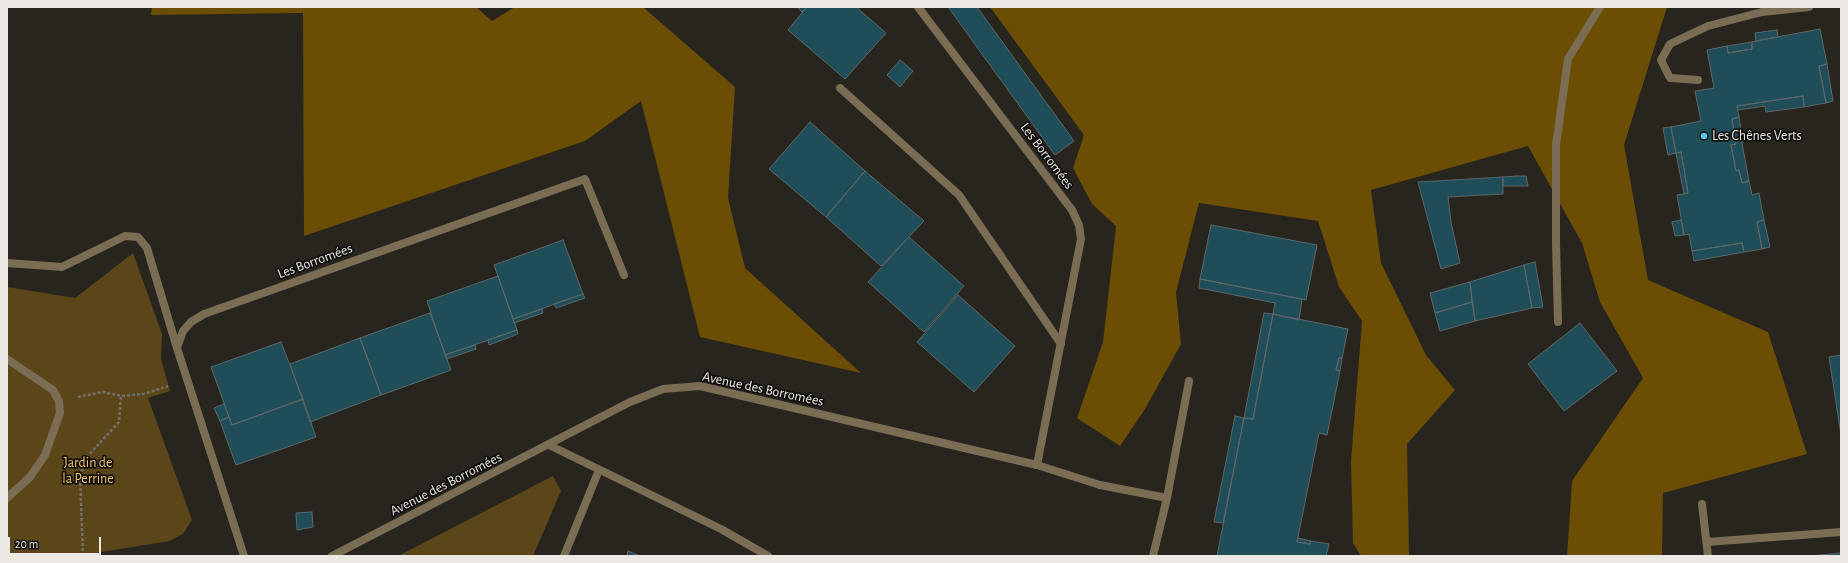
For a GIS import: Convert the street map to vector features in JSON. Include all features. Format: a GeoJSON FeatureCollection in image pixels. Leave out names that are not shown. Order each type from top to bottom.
{"type":"FeatureCollection","features":[{"type":"Feature","properties":{"kind":"street","name":"Les Borromées"},"geometry":{"type":"LineString","coordinates":[[918,7],[1072,210],[1079,225],[1081,239],[1045,426],[1036,465]]}},
{"type":"Feature","properties":{"kind":"street"},"geometry":{"type":"LineString","coordinates":[[1558,322],[1556,243],[1557,137],[1568,59],[1600,7]]}},
{"type":"Feature","properties":{"kind":"street"},"geometry":{"type":"LineString","coordinates":[[1698,80],[1670,78],[1661,60],[1670,44],[1708,26],[1762,12],[1808,7]]}},
{"type":"Feature","properties":{"kind":"street"},"geometry":{"type":"LineString","coordinates":[[840,88],[959,195],[1061,344]]}},
{"type":"Feature","properties":{"kind":"street","name":"Les Borromées"},"geometry":{"type":"LineString","coordinates":[[177,348],[183,331],[191,322],[204,314],[585,179],[624,275]]}},
{"type":"Feature","properties":{"kind":"street"},"geometry":{"type":"LineString","coordinates":[[7,262],[62,267],[125,236],[138,237],[147,248],[177,348],[244,556]]}},
{"type":"Feature","properties":{"kind":"street"},"geometry":{"type":"LineString","coordinates":[[7,359],[53,390],[59,400],[60,413],[45,456],[30,476],[7,498]]}},
{"type":"Feature","properties":{"kind":"street"},"geometry":{"type":"LineString","coordinates":[[1153,556],[1167,498],[1189,381]]}},
{"type":"Feature","properties":{"kind":"street","name":"Avenue des Borromées"},"geometry":{"type":"LineString","coordinates":[[332,556],[630,402],[663,389],[700,386],[1036,465],[1100,484],[1167,498]]}},
{"type":"Feature","properties":{"kind":"street"},"geometry":{"type":"LineString","coordinates":[[549,445],[722,529],[768,556]]}},
{"type":"Feature","properties":{"kind":"street"},"geometry":{"type":"LineString","coordinates":[[564,556],[599,470]]}},
{"type":"Feature","properties":{"kind":"street"},"geometry":{"type":"LineString","coordinates":[[1702,504],[1708,556]]}},
{"type":"Feature","properties":{"kind":"street"},"geometry":{"type":"LineString","coordinates":[[1707,542],[1841,532]]}},
{"type":"Feature","properties":{"kind":"path"},"geometry":{"type":"LineString","coordinates":[[59,400],[103,392],[121,396],[144,394],[188,380]]}},
{"type":"Feature","properties":{"kind":"path"},"geometry":{"type":"LineString","coordinates":[[83,556],[80,476],[85,459],[118,422],[121,396]]}},
{"type":"Feature","properties":{"kind":"green space","name":"Jardin de la Perrine"},"geometry":{"type":"Polygon","coordinates":[[[133,253],[162,334],[161,359],[170,391],[148,398],[192,520],[183,534],[170,541],[76,556],[7,556],[7,287],[75,298],[133,253]]]}},
{"type":"Feature","properties":{"kind":"green space"},"geometry":{"type":"Polygon","coordinates":[[[553,476],[561,491],[533,556],[398,556],[553,476]]]}},
{"type":"Feature","properties":{"kind":"shaded area"},"geometry":{"type":"Polygon","coordinates":[[[152,7],[476,7],[492,21],[515,7],[643,7],[735,87],[728,198],[745,268],[861,373],[700,337],[641,101],[585,141],[304,236],[303,13],[151,15],[152,7]]]}},
{"type":"Feature","properties":{"kind":"shaded area"},"geometry":{"type":"Polygon","coordinates":[[[990,7],[1667,7],[1624,145],[1648,280],[1768,332],[1807,454],[1663,493],[1662,556],[1567,556],[1572,481],[1643,378],[1600,302],[1582,243],[1528,146],[1371,190],[1381,263],[1426,355],[1455,390],[1407,444],[1409,556],[1361,556],[1353,543],[1351,461],[1362,321],[1339,287],[1318,221],[1199,203],[1176,292],[1181,344],[1145,409],[1120,446],[1077,418],[1103,342],[1116,226],[1092,204],[1073,168],[1084,135],[990,7]]]}},
{"type":"Feature","properties":{"kind":"building"},"geometry":{"type":"Polygon","coordinates":[[[797,7],[807,7],[802,12],[797,7]]]}},
{"type":"Feature","properties":{"kind":"building"},"geometry":{"type":"Polygon","coordinates":[[[807,7],[856,7],[886,33],[845,79],[788,30],[807,7]]]}},
{"type":"Feature","properties":{"kind":"building"},"geometry":{"type":"Polygon","coordinates":[[[948,7],[977,7],[1074,141],[1055,155],[948,7]]]}},
{"type":"Feature","properties":{"kind":"building","name":"Les Chênes Verts"},"geometry":{"type":"Polygon","coordinates":[[[1820,29],[1827,64],[1819,66],[1826,103],[1804,107],[1803,96],[1737,106],[1739,117],[1732,119],[1736,144],[1731,145],[1736,171],[1739,170],[1742,183],[1749,181],[1752,195],[1759,193],[1764,220],[1757,222],[1762,249],[1744,252],[1742,243],[1692,251],[1689,234],[1684,235],[1677,195],[1688,193],[1681,152],[1676,153],[1671,127],[1701,121],[1695,91],[1714,88],[1707,50],[1727,46],[1728,53],[1752,49],[1752,42],[1820,29]]]}},
{"type":"Feature","properties":{"kind":"building"},"geometry":{"type":"Polygon","coordinates":[[[1777,30],[1778,37],[1756,41],[1755,33],[1777,30]]]}},
{"type":"Feature","properties":{"kind":"building"},"geometry":{"type":"Polygon","coordinates":[[[1752,42],[1752,49],[1728,53],[1727,46],[1752,42]]]}},
{"type":"Feature","properties":{"kind":"building"},"geometry":{"type":"Polygon","coordinates":[[[900,60],[913,71],[900,87],[887,75],[900,60]]]}},
{"type":"Feature","properties":{"kind":"building"},"geometry":{"type":"Polygon","coordinates":[[[1827,64],[1833,101],[1826,103],[1819,66],[1827,64]]]}},
{"type":"Feature","properties":{"kind":"building"},"geometry":{"type":"Polygon","coordinates":[[[1803,96],[1804,107],[1766,112],[1765,106],[1738,110],[1737,106],[1803,96]]]}},
{"type":"Feature","properties":{"kind":"building"},"geometry":{"type":"Polygon","coordinates":[[[1739,117],[1749,181],[1742,183],[1739,170],[1736,171],[1731,145],[1736,144],[1732,119],[1739,117]]]}},
{"type":"Feature","properties":{"kind":"building"},"geometry":{"type":"Polygon","coordinates":[[[810,122],[865,171],[826,217],[769,169],[810,122]]]}},
{"type":"Feature","properties":{"kind":"building"},"geometry":{"type":"Polygon","coordinates":[[[1671,127],[1676,153],[1668,155],[1663,128],[1671,127]]]}},
{"type":"Feature","properties":{"kind":"building"},"geometry":{"type":"Polygon","coordinates":[[[1681,152],[1688,193],[1684,194],[1676,153],[1681,152]]]}},
{"type":"Feature","properties":{"kind":"building"},"geometry":{"type":"Polygon","coordinates":[[[865,171],[924,221],[881,266],[826,217],[865,171]]]}},
{"type":"Feature","properties":{"kind":"building"},"geometry":{"type":"Polygon","coordinates":[[[1526,176],[1528,186],[1503,186],[1503,177],[1526,176]]]}},
{"type":"Feature","properties":{"kind":"building"},"geometry":{"type":"Polygon","coordinates":[[[1503,177],[1503,194],[1448,197],[1451,222],[1460,263],[1441,269],[1418,182],[1503,177]]]}},
{"type":"Feature","properties":{"kind":"building"},"geometry":{"type":"Polygon","coordinates":[[[1681,220],[1684,235],[1675,236],[1672,222],[1681,220]]]}},
{"type":"Feature","properties":{"kind":"building"},"geometry":{"type":"Polygon","coordinates":[[[1764,220],[1770,247],[1762,249],[1757,222],[1764,220]]]}},
{"type":"Feature","properties":{"kind":"building"},"geometry":{"type":"Polygon","coordinates":[[[1211,225],[1317,245],[1306,300],[1200,279],[1211,225]]]}},
{"type":"Feature","properties":{"kind":"building"},"geometry":{"type":"Polygon","coordinates":[[[909,237],[964,286],[924,332],[868,282],[909,237]]]}},
{"type":"Feature","properties":{"kind":"building"},"geometry":{"type":"Polygon","coordinates":[[[563,240],[583,294],[513,319],[494,265],[563,240]]]}},
{"type":"Feature","properties":{"kind":"building"},"geometry":{"type":"Polygon","coordinates":[[[1742,243],[1744,252],[1694,261],[1692,251],[1742,243]]]}},
{"type":"Feature","properties":{"kind":"building"},"geometry":{"type":"Polygon","coordinates":[[[1535,262],[1543,307],[1532,308],[1524,265],[1535,262]]]}},
{"type":"Feature","properties":{"kind":"building"},"geometry":{"type":"Polygon","coordinates":[[[1524,265],[1532,308],[1475,321],[1470,282],[1524,265]]]}},
{"type":"Feature","properties":{"kind":"building"},"geometry":{"type":"Polygon","coordinates":[[[498,276],[517,330],[445,355],[427,301],[498,276]]]}},
{"type":"Feature","properties":{"kind":"building"},"geometry":{"type":"Polygon","coordinates":[[[1200,279],[1302,299],[1299,320],[1273,314],[1275,303],[1199,288],[1200,279]]]}},
{"type":"Feature","properties":{"kind":"building"},"geometry":{"type":"Polygon","coordinates":[[[1470,282],[1472,302],[1435,313],[1430,293],[1470,282]]]}},
{"type":"Feature","properties":{"kind":"building"},"geometry":{"type":"Polygon","coordinates":[[[583,294],[585,298],[556,308],[554,304],[583,294]]]}},
{"type":"Feature","properties":{"kind":"building"},"geometry":{"type":"Polygon","coordinates":[[[958,295],[1015,346],[974,392],[917,342],[958,295]]]}},
{"type":"Feature","properties":{"kind":"building"},"geometry":{"type":"Polygon","coordinates":[[[1472,302],[1475,321],[1440,331],[1435,313],[1472,302]]]}},
{"type":"Feature","properties":{"kind":"building"},"geometry":{"type":"Polygon","coordinates":[[[542,309],[543,313],[514,323],[513,319],[542,309]]]}},
{"type":"Feature","properties":{"kind":"building"},"geometry":{"type":"Polygon","coordinates":[[[430,313],[451,370],[381,395],[360,338],[430,313]]]}},
{"type":"Feature","properties":{"kind":"building"},"geometry":{"type":"Polygon","coordinates":[[[1264,313],[1273,314],[1253,419],[1244,418],[1264,313]]]}},
{"type":"Feature","properties":{"kind":"building"},"geometry":{"type":"Polygon","coordinates":[[[1273,314],[1348,329],[1342,358],[1339,358],[1336,370],[1340,371],[1327,435],[1319,433],[1297,542],[1310,544],[1311,541],[1329,544],[1326,556],[1217,556],[1244,418],[1253,419],[1273,314]]]}},
{"type":"Feature","properties":{"kind":"building"},"geometry":{"type":"Polygon","coordinates":[[[1580,323],[1617,371],[1564,411],[1528,364],[1580,323]]]}},
{"type":"Feature","properties":{"kind":"building"},"geometry":{"type":"Polygon","coordinates":[[[517,330],[518,334],[489,345],[488,340],[517,330]]]}},
{"type":"Feature","properties":{"kind":"building"},"geometry":{"type":"Polygon","coordinates":[[[360,338],[381,395],[310,422],[290,364],[360,338]]]}},
{"type":"Feature","properties":{"kind":"building"},"geometry":{"type":"Polygon","coordinates":[[[281,342],[303,399],[232,425],[211,367],[281,342]]]}},
{"type":"Feature","properties":{"kind":"building"},"geometry":{"type":"Polygon","coordinates":[[[475,345],[476,349],[447,359],[445,355],[475,345]]]}},
{"type":"Feature","properties":{"kind":"building"},"geometry":{"type":"Polygon","coordinates":[[[1841,355],[1841,435],[1829,357],[1841,355]]]}},
{"type":"Feature","properties":{"kind":"building"},"geometry":{"type":"Polygon","coordinates":[[[1339,358],[1342,358],[1340,371],[1336,370],[1339,358]]]}},
{"type":"Feature","properties":{"kind":"building"},"geometry":{"type":"Polygon","coordinates":[[[303,399],[316,437],[236,465],[220,421],[229,417],[232,425],[303,399]]]}},
{"type":"Feature","properties":{"kind":"building"},"geometry":{"type":"Polygon","coordinates":[[[224,404],[229,417],[220,421],[214,408],[224,404]]]}},
{"type":"Feature","properties":{"kind":"building"},"geometry":{"type":"Polygon","coordinates":[[[1235,416],[1244,418],[1223,523],[1214,522],[1235,416]]]}},
{"type":"Feature","properties":{"kind":"building"},"geometry":{"type":"Polygon","coordinates":[[[312,512],[313,527],[297,530],[296,513],[312,512]]]}},
{"type":"Feature","properties":{"kind":"building"},"geometry":{"type":"Polygon","coordinates":[[[1298,538],[1311,541],[1310,544],[1297,542],[1298,538]]]}},
{"type":"Feature","properties":{"kind":"building"},"geometry":{"type":"Polygon","coordinates":[[[628,551],[640,556],[627,556],[628,551]]]}},
{"type":"Feature","properties":{"kind":"building"},"geometry":{"type":"Polygon","coordinates":[[[1841,553],[1841,556],[1810,556],[1841,553]]]}},
{"type":"Feature","properties":{"kind":"place","name":"Les Chênes Verts"},"geometry":{"type":"Point","coordinates":[1704,136]}}]}
